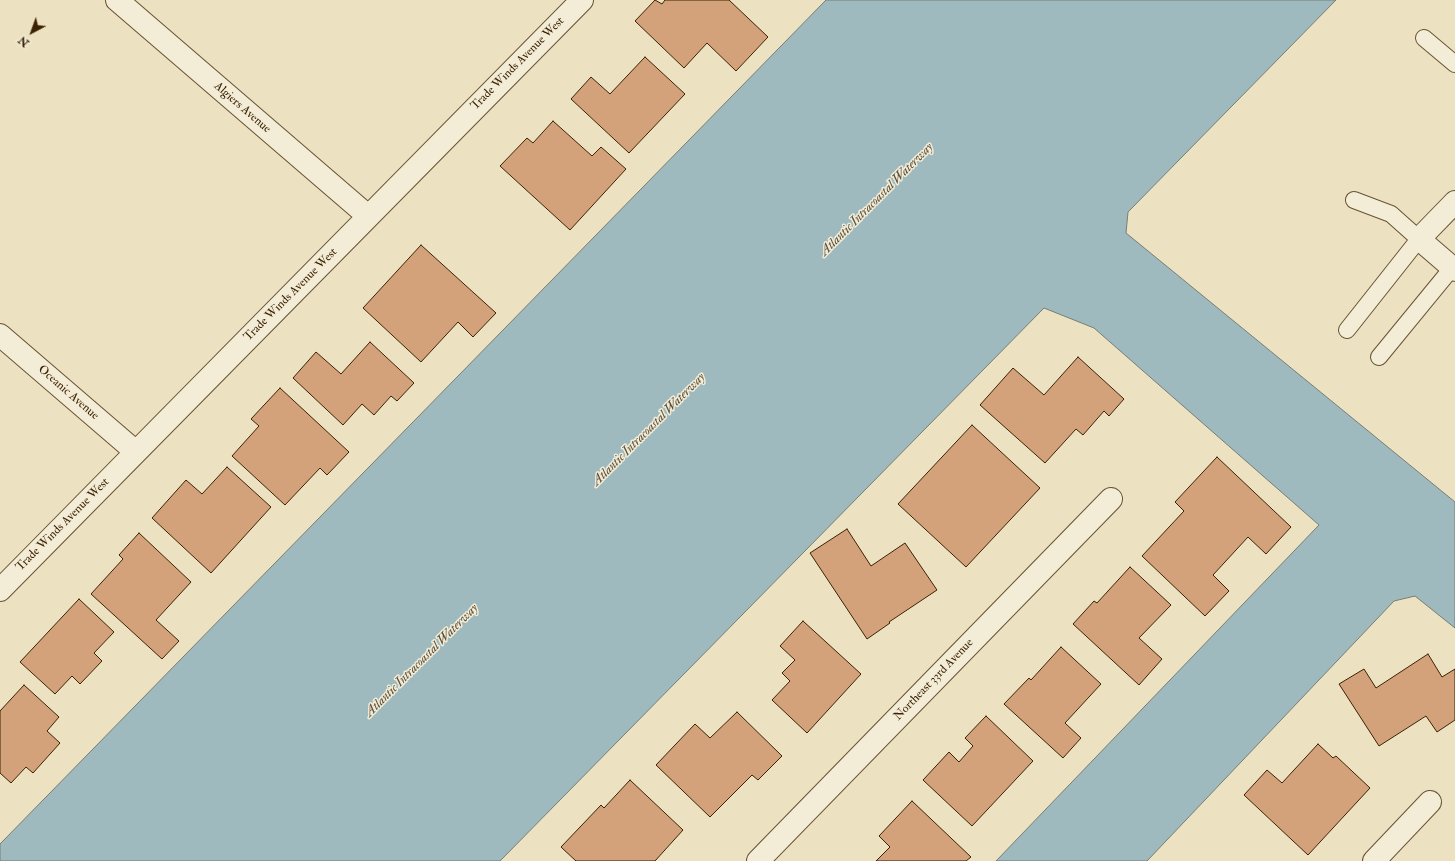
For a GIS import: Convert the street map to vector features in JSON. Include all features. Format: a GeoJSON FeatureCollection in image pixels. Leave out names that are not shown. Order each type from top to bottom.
{"type":"FeatureCollection","features":[{"type":"Feature","properties":{"kind":"street","name":"Algiers Avenue"},"geometry":{"type":"LineString","coordinates":[[117,0],[368,216]]}},
{"type":"Feature","properties":{"kind":"street","name":"Trade Winds Avenue West"},"geometry":{"type":"LineString","coordinates":[[0,590],[582,0]]}},
{"type":"Feature","properties":{"kind":"street"},"geometry":{"type":"LineString","coordinates":[[1454,269],[1419,239],[1455,202]]}},
{"type":"Feature","properties":{"kind":"street","name":"Oceanic Avenue"},"geometry":{"type":"LineString","coordinates":[[0,335],[136,452]]}},
{"type":"Feature","properties":{"kind":"street","name":"Northeast 33rd Avenue"},"geometry":{"type":"LineString","coordinates":[[758,861],[1111,499]]}},
{"type":"Feature","properties":{"kind":"street"},"geometry":{"type":"LineString","coordinates":[[1374,861],[1430,802]]}},
{"type":"Feature","properties":{"kind":"lane"},"geometry":{"type":"LineString","coordinates":[[1424,38],[1455,64]]}},
{"type":"Feature","properties":{"kind":"lane"},"geometry":{"type":"LineString","coordinates":[[1347,330],[1419,239],[1391,214],[1354,200]]}},
{"type":"Feature","properties":{"kind":"lane"},"geometry":{"type":"LineString","coordinates":[[1379,357],[1454,269]]}},
{"type":"Feature","properties":{"kind":"water","name":"Atlantic Intracoastal Waterway"},"geometry":{"type":"Polygon","coordinates":[[[826,0],[1336,0],[1128,212],[1126,233],[1455,502],[1455,628],[1415,596],[1394,601],[1147,861],[996,861],[1319,525],[1094,328],[1044,308],[500,861],[0,861],[0,844],[826,0]]]}},
{"type":"Feature","properties":{"kind":"building"},"geometry":{"type":"Polygon","coordinates":[[[655,0],[662,4],[665,0],[729,0],[768,37],[736,71],[707,43],[684,68],[635,21],[655,0]]]}},
{"type":"Feature","properties":{"kind":"building"},"geometry":{"type":"Polygon","coordinates":[[[645,57],[685,94],[629,153],[571,99],[591,77],[610,94],[645,57]]]}},
{"type":"Feature","properties":{"kind":"building"},"geometry":{"type":"Polygon","coordinates":[[[553,121],[592,156],[601,147],[626,169],[570,230],[500,166],[527,138],[533,143],[553,121]]]}},
{"type":"Feature","properties":{"kind":"building"},"geometry":{"type":"Polygon","coordinates":[[[421,245],[496,313],[473,337],[458,322],[421,362],[363,308],[421,245]]]}},
{"type":"Feature","properties":{"kind":"building"},"geometry":{"type":"Polygon","coordinates":[[[370,342],[414,383],[397,401],[391,396],[374,415],[362,404],[343,425],[293,378],[316,352],[341,374],[370,342]]]}},
{"type":"Feature","properties":{"kind":"building"},"geometry":{"type":"Polygon","coordinates":[[[1078,357],[1124,399],[1109,416],[1104,411],[1083,435],[1076,429],[1045,463],[980,405],[1013,368],[1044,395],[1078,357]]]}},
{"type":"Feature","properties":{"kind":"building"},"geometry":{"type":"Polygon","coordinates":[[[280,388],[349,452],[327,475],[320,468],[285,505],[232,456],[259,426],[251,419],[280,388]]]}},
{"type":"Feature","properties":{"kind":"building"},"geometry":{"type":"Polygon","coordinates":[[[972,425],[1040,488],[966,567],[898,504],[972,425]]]}},
{"type":"Feature","properties":{"kind":"building"},"geometry":{"type":"Polygon","coordinates":[[[1217,457],[1291,527],[1266,554],[1248,537],[1213,575],[1229,591],[1205,616],[1142,556],[1184,511],[1175,502],[1217,457]]]}},
{"type":"Feature","properties":{"kind":"building"},"geometry":{"type":"Polygon","coordinates":[[[227,467],[271,507],[211,573],[152,518],[186,480],[202,494],[227,467]]]}},
{"type":"Feature","properties":{"kind":"building"},"geometry":{"type":"Polygon","coordinates":[[[847,529],[871,566],[905,543],[937,590],[889,622],[890,623],[867,639],[810,553],[847,529]]]}},
{"type":"Feature","properties":{"kind":"building"},"geometry":{"type":"Polygon","coordinates":[[[139,533],[191,582],[156,620],[179,641],[162,659],[91,594],[123,559],[119,555],[139,533]]]}},
{"type":"Feature","properties":{"kind":"building"},"geometry":{"type":"Polygon","coordinates":[[[1130,567],[1171,605],[1139,638],[1162,659],[1139,685],[1073,624],[1094,601],[1097,603],[1130,567]]]}},
{"type":"Feature","properties":{"kind":"building"},"geometry":{"type":"Polygon","coordinates":[[[79,599],[114,632],[94,653],[102,661],[80,684],[72,676],[55,694],[20,662],[79,599]]]}},
{"type":"Feature","properties":{"kind":"building"},"geometry":{"type":"Polygon","coordinates":[[[803,621],[861,674],[807,733],[772,700],[790,681],[782,673],[795,660],[780,646],[803,621]]]}},
{"type":"Feature","properties":{"kind":"building"},"geometry":{"type":"Polygon","coordinates":[[[1061,647],[1101,684],[1065,723],[1081,738],[1063,758],[1004,704],[1029,678],[1031,680],[1061,647]]]}},
{"type":"Feature","properties":{"kind":"building"},"geometry":{"type":"Polygon","coordinates":[[[1428,654],[1442,677],[1455,669],[1455,720],[1437,732],[1426,716],[1379,746],[1339,684],[1364,669],[1376,688],[1428,654]]]}},
{"type":"Feature","properties":{"kind":"building"},"geometry":{"type":"Polygon","coordinates":[[[24,685],[59,717],[47,731],[60,743],[33,773],[26,767],[11,783],[0,773],[0,711],[24,685]]]}},
{"type":"Feature","properties":{"kind":"building"},"geometry":{"type":"Polygon","coordinates":[[[737,712],[782,756],[758,780],[752,775],[710,817],[656,765],[695,724],[710,738],[737,712]]]}},
{"type":"Feature","properties":{"kind":"building"},"geometry":{"type":"Polygon","coordinates":[[[986,716],[1033,761],[972,826],[923,780],[949,752],[959,762],[973,746],[965,738],[986,716]]]}},
{"type":"Feature","properties":{"kind":"building"},"geometry":{"type":"Polygon","coordinates":[[[1318,744],[1333,758],[1336,756],[1370,788],[1308,855],[1244,795],[1267,770],[1282,783],[1318,744]]]}},
{"type":"Feature","properties":{"kind":"building"},"geometry":{"type":"Polygon","coordinates":[[[630,780],[683,830],[655,861],[576,861],[561,847],[601,805],[604,808],[630,780]]]}},
{"type":"Feature","properties":{"kind":"building"},"geometry":{"type":"Polygon","coordinates":[[[912,801],[971,857],[966,861],[876,861],[890,847],[879,836],[912,801]]]}}]}
